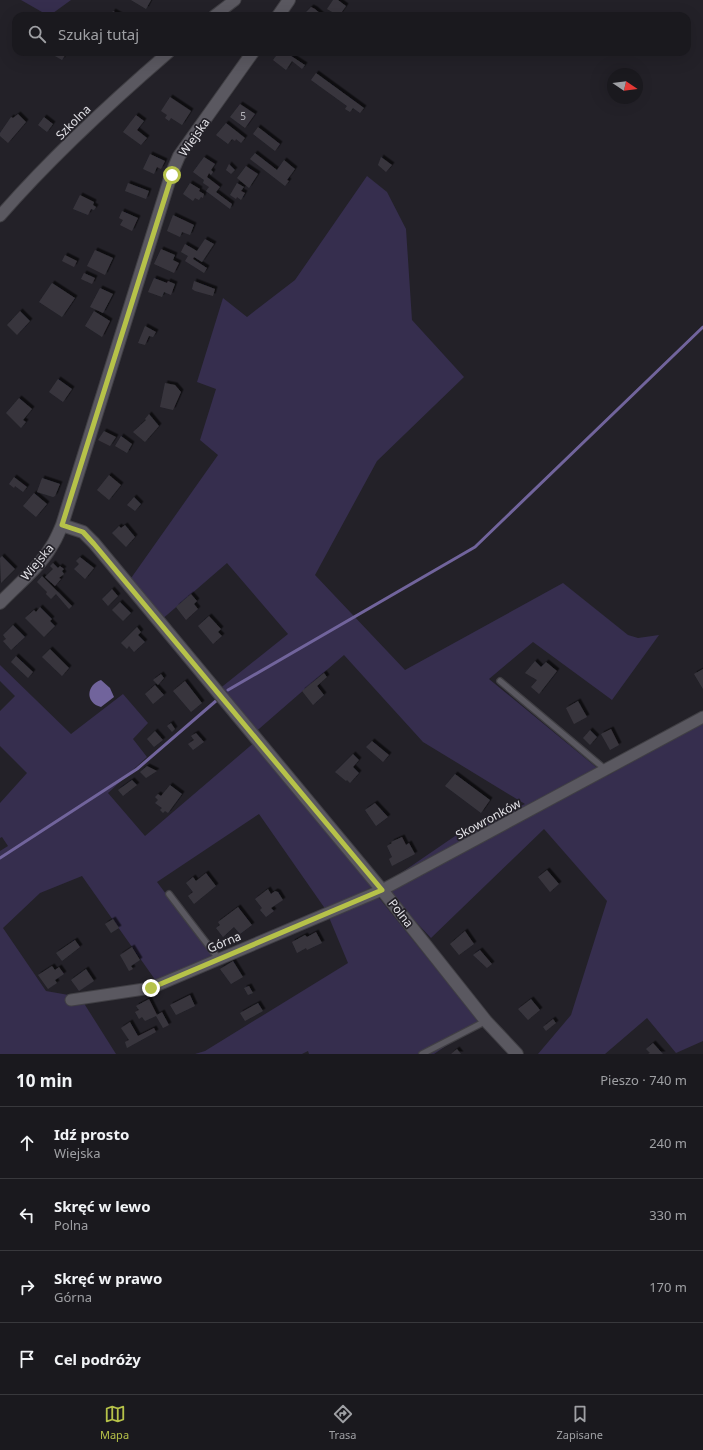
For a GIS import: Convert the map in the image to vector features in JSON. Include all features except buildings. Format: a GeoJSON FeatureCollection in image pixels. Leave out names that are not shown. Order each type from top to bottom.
{"type":"FeatureCollection","features":[{"type":"Feature","properties":{"kind":"street"},"geometry":{"type":"LineString","coordinates":[[219,12],[235,0]]}},
{"type":"Feature","properties":{"kind":"street"},"geometry":{"type":"LineString","coordinates":[[281,12],[289,0]]}},
{"type":"Feature","properties":{"kind":"street","name":"Szkolna"},"geometry":{"type":"LineString","coordinates":[[0,216],[53,160],[106,108],[164,56]]}},
{"type":"Feature","properties":{"kind":"street","name":"Wiejska"},"geometry":{"type":"LineString","coordinates":[[0,603],[46,555],[62,525],[172,175],[180,156],[250,56]]}},
{"type":"Feature","properties":{"kind":"street","name":"Polna"},"geometry":{"type":"LineString","coordinates":[[62,525],[83,532],[94,544],[382,890],[486,1021],[517,1054]]}},
{"type":"Feature","properties":{"kind":"street","name":"Skowronków"},"geometry":{"type":"LineString","coordinates":[[382,890],[703,717]]}},
{"type":"Feature","properties":{"kind":"street","name":"Górna"},"geometry":{"type":"LineString","coordinates":[[71,1000],[151,988],[218,958],[382,890]]}},
{"type":"Feature","properties":{"kind":"lane"},"geometry":{"type":"LineString","coordinates":[[500,681],[606,770]]}},
{"type":"Feature","properties":{"kind":"lane"},"geometry":{"type":"LineString","coordinates":[[169,894],[218,958]]}},
{"type":"Feature","properties":{"kind":"lane"},"geometry":{"type":"LineString","coordinates":[[422,1054],[486,1021]]}},
{"type":"Feature","properties":{"kind":"shaded area"},"geometry":{"type":"Polygon","coordinates":[[[21,0],[71,0],[54,12],[42,12],[21,0]]]}},
{"type":"Feature","properties":{"kind":"shaded area"},"geometry":{"type":"Polygon","coordinates":[[[367,176],[387,192],[406,229],[412,320],[464,377],[377,461],[315,575],[405,670],[563,583],[628,635],[638,638],[659,635],[612,700],[533,642],[489,679],[607,776],[703,721],[703,1041],[676,1053],[647,1018],[605,1054],[538,1054],[571,1015],[607,901],[544,829],[431,938],[382,886],[458,834],[525,804],[423,742],[344,655],[253,734],[218,690],[288,634],[227,563],[160,621],[129,581],[218,455],[200,440],[216,389],[197,382],[223,298],[247,317],[295,280],[367,176]]]}},
{"type":"Feature","properties":{"kind":"shaded area"},"geometry":{"type":"Polygon","coordinates":[[[0,665],[71,734],[123,694],[148,723],[133,739],[147,757],[108,793],[145,836],[256,741],[372,887],[326,910],[259,814],[157,882],[213,956],[156,981],[82,876],[40,893],[3,928],[46,991],[80,997],[116,1054],[0,1054],[0,851],[8,846],[2,837],[0,838],[0,803],[27,773],[0,746],[0,711],[15,696],[0,681],[0,665]]]}},
{"type":"Feature","properties":{"kind":"shaded area"},"geometry":{"type":"Polygon","coordinates":[[[101,680],[110,688],[114,697],[101,707],[92,702],[89,694],[92,686],[101,680]]]}},
{"type":"Feature","properties":{"kind":"shaded area"},"geometry":{"type":"Polygon","coordinates":[[[379,898],[480,1023],[434,1054],[309,1054],[308,1051],[302,1054],[195,1054],[205,1051],[348,963],[328,915],[379,898]]]}},
{"type":"Feature","properties":{"kind":"waterway"},"geometry":{"type":"LineString","coordinates":[[228,690],[475,547],[703,327]]}},
{"type":"Feature","properties":{"kind":"waterway"},"geometry":{"type":"LineString","coordinates":[[0,858],[137,769],[217,700]]}},
{"type":"Feature","properties":{"kind":"route"},"geometry":{"type":"LineString","coordinates":[[151,988],[208,962],[382,890],[94,544],[83,532],[72,527],[62,525],[164,195],[172,175]]}}]}
